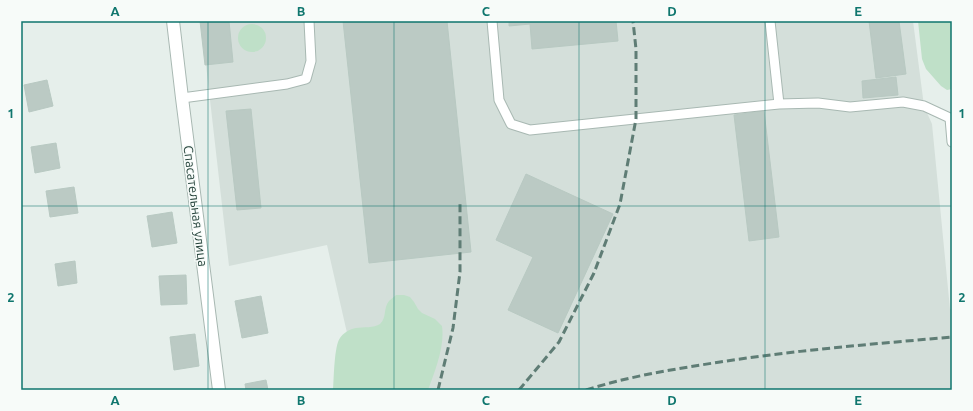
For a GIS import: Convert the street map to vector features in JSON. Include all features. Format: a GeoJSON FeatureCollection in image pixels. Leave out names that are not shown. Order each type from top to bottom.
{"type":"FeatureCollection","features":[{"type":"Feature","properties":{"kind":"street","name":"Спасательная улица"},"geometry":{"type":"LineString","coordinates":[[173,21],[219,390]]}},
{"type":"Feature","properties":{"kind":"lane"},"geometry":{"type":"LineString","coordinates":[[182,98],[288,84],[306,79],[311,61],[309,21]]}},
{"type":"Feature","properties":{"kind":"lane"},"geometry":{"type":"LineString","coordinates":[[492,21],[499,100],[511,124],[530,130],[779,104],[818,103],[850,107],[903,102],[924,106],[951,118],[952,142]]}},
{"type":"Feature","properties":{"kind":"lane"},"geometry":{"type":"LineString","coordinates":[[770,21],[779,104]]}},
{"type":"Feature","properties":{"kind":"shaded area"},"geometry":{"type":"Polygon","coordinates":[[[201,21],[913,21],[924,106],[932,124],[950,309],[952,309],[952,390],[360,390],[327,245],[229,266],[201,21]]]}},
{"type":"Feature","properties":{"kind":"green space"},"geometry":{"type":"Polygon","coordinates":[[[918,21],[952,21],[952,89],[947,90],[941,86],[926,69],[922,59],[918,21]]]}},
{"type":"Feature","properties":{"kind":"green space"},"geometry":{"type":"Polygon","coordinates":[[[252,24],[262,28],[266,38],[262,48],[252,52],[242,48],[238,38],[242,28],[252,24]]]}},
{"type":"Feature","properties":{"kind":"green space"},"geometry":{"type":"Polygon","coordinates":[[[396,295],[410,297],[422,313],[435,319],[442,326],[443,334],[441,350],[428,390],[333,390],[335,355],[341,336],[351,329],[372,327],[380,324],[384,319],[387,304],[396,295]]]}},
{"type":"Feature","properties":{"kind":"building"},"geometry":{"type":"Polygon","coordinates":[[[200,21],[229,21],[233,62],[205,65],[200,21]]]}},
{"type":"Feature","properties":{"kind":"building"},"geometry":{"type":"Polygon","coordinates":[[[343,21],[447,21],[471,252],[369,263],[343,21]]]}},
{"type":"Feature","properties":{"kind":"building"},"geometry":{"type":"Polygon","coordinates":[[[509,21],[616,21],[618,41],[532,49],[530,24],[509,26],[509,21]]]}},
{"type":"Feature","properties":{"kind":"building"},"geometry":{"type":"Polygon","coordinates":[[[869,21],[899,21],[906,74],[876,78],[869,21]]]}},
{"type":"Feature","properties":{"kind":"building"},"geometry":{"type":"Polygon","coordinates":[[[896,77],[898,95],[863,98],[862,81],[896,77]]]}},
{"type":"Feature","properties":{"kind":"building"},"geometry":{"type":"Polygon","coordinates":[[[47,80],[53,106],[29,112],[24,85],[47,80]]]}},
{"type":"Feature","properties":{"kind":"building"},"geometry":{"type":"Polygon","coordinates":[[[251,109],[261,208],[237,210],[226,111],[251,109]]]}},
{"type":"Feature","properties":{"kind":"building"},"geometry":{"type":"Polygon","coordinates":[[[764,111],[779,237],[749,241],[734,115],[764,111]]]}},
{"type":"Feature","properties":{"kind":"building"},"geometry":{"type":"Polygon","coordinates":[[[56,143],[60,168],[35,173],[31,147],[56,143]]]}},
{"type":"Feature","properties":{"kind":"building"},"geometry":{"type":"Polygon","coordinates":[[[526,174],[613,214],[558,333],[508,310],[533,257],[496,240],[526,174]]]}},
{"type":"Feature","properties":{"kind":"building"},"geometry":{"type":"Polygon","coordinates":[[[74,187],[78,213],[50,217],[46,191],[74,187]]]}},
{"type":"Feature","properties":{"kind":"building"},"geometry":{"type":"Polygon","coordinates":[[[172,212],[177,243],[152,247],[147,216],[172,212]]]}},
{"type":"Feature","properties":{"kind":"building"},"geometry":{"type":"Polygon","coordinates":[[[75,261],[77,283],[58,286],[55,264],[75,261]]]}},
{"type":"Feature","properties":{"kind":"building"},"geometry":{"type":"Polygon","coordinates":[[[186,275],[187,304],[161,305],[159,276],[186,275]]]}},
{"type":"Feature","properties":{"kind":"building"},"geometry":{"type":"Polygon","coordinates":[[[261,296],[268,333],[242,338],[235,301],[261,296]]]}},
{"type":"Feature","properties":{"kind":"building"},"geometry":{"type":"Polygon","coordinates":[[[195,334],[199,366],[174,370],[170,337],[195,334]]]}},
{"type":"Feature","properties":{"kind":"building"},"geometry":{"type":"Polygon","coordinates":[[[266,380],[268,390],[246,390],[245,384],[266,380]]]}},
{"type":"Feature","properties":{"kind":"railway"},"geometry":{"type":"LineString","coordinates":[[519,390],[559,342],[594,273],[620,204],[636,119],[636,49],[633,21]]}},
{"type":"Feature","properties":{"kind":"railway"},"geometry":{"type":"LineString","coordinates":[[438,390],[453,328],[460,272],[460,204]]}},
{"type":"Feature","properties":{"kind":"railway"},"geometry":{"type":"LineString","coordinates":[[586,390],[653,373],[686,367],[778,354],[952,337]]}}]}
